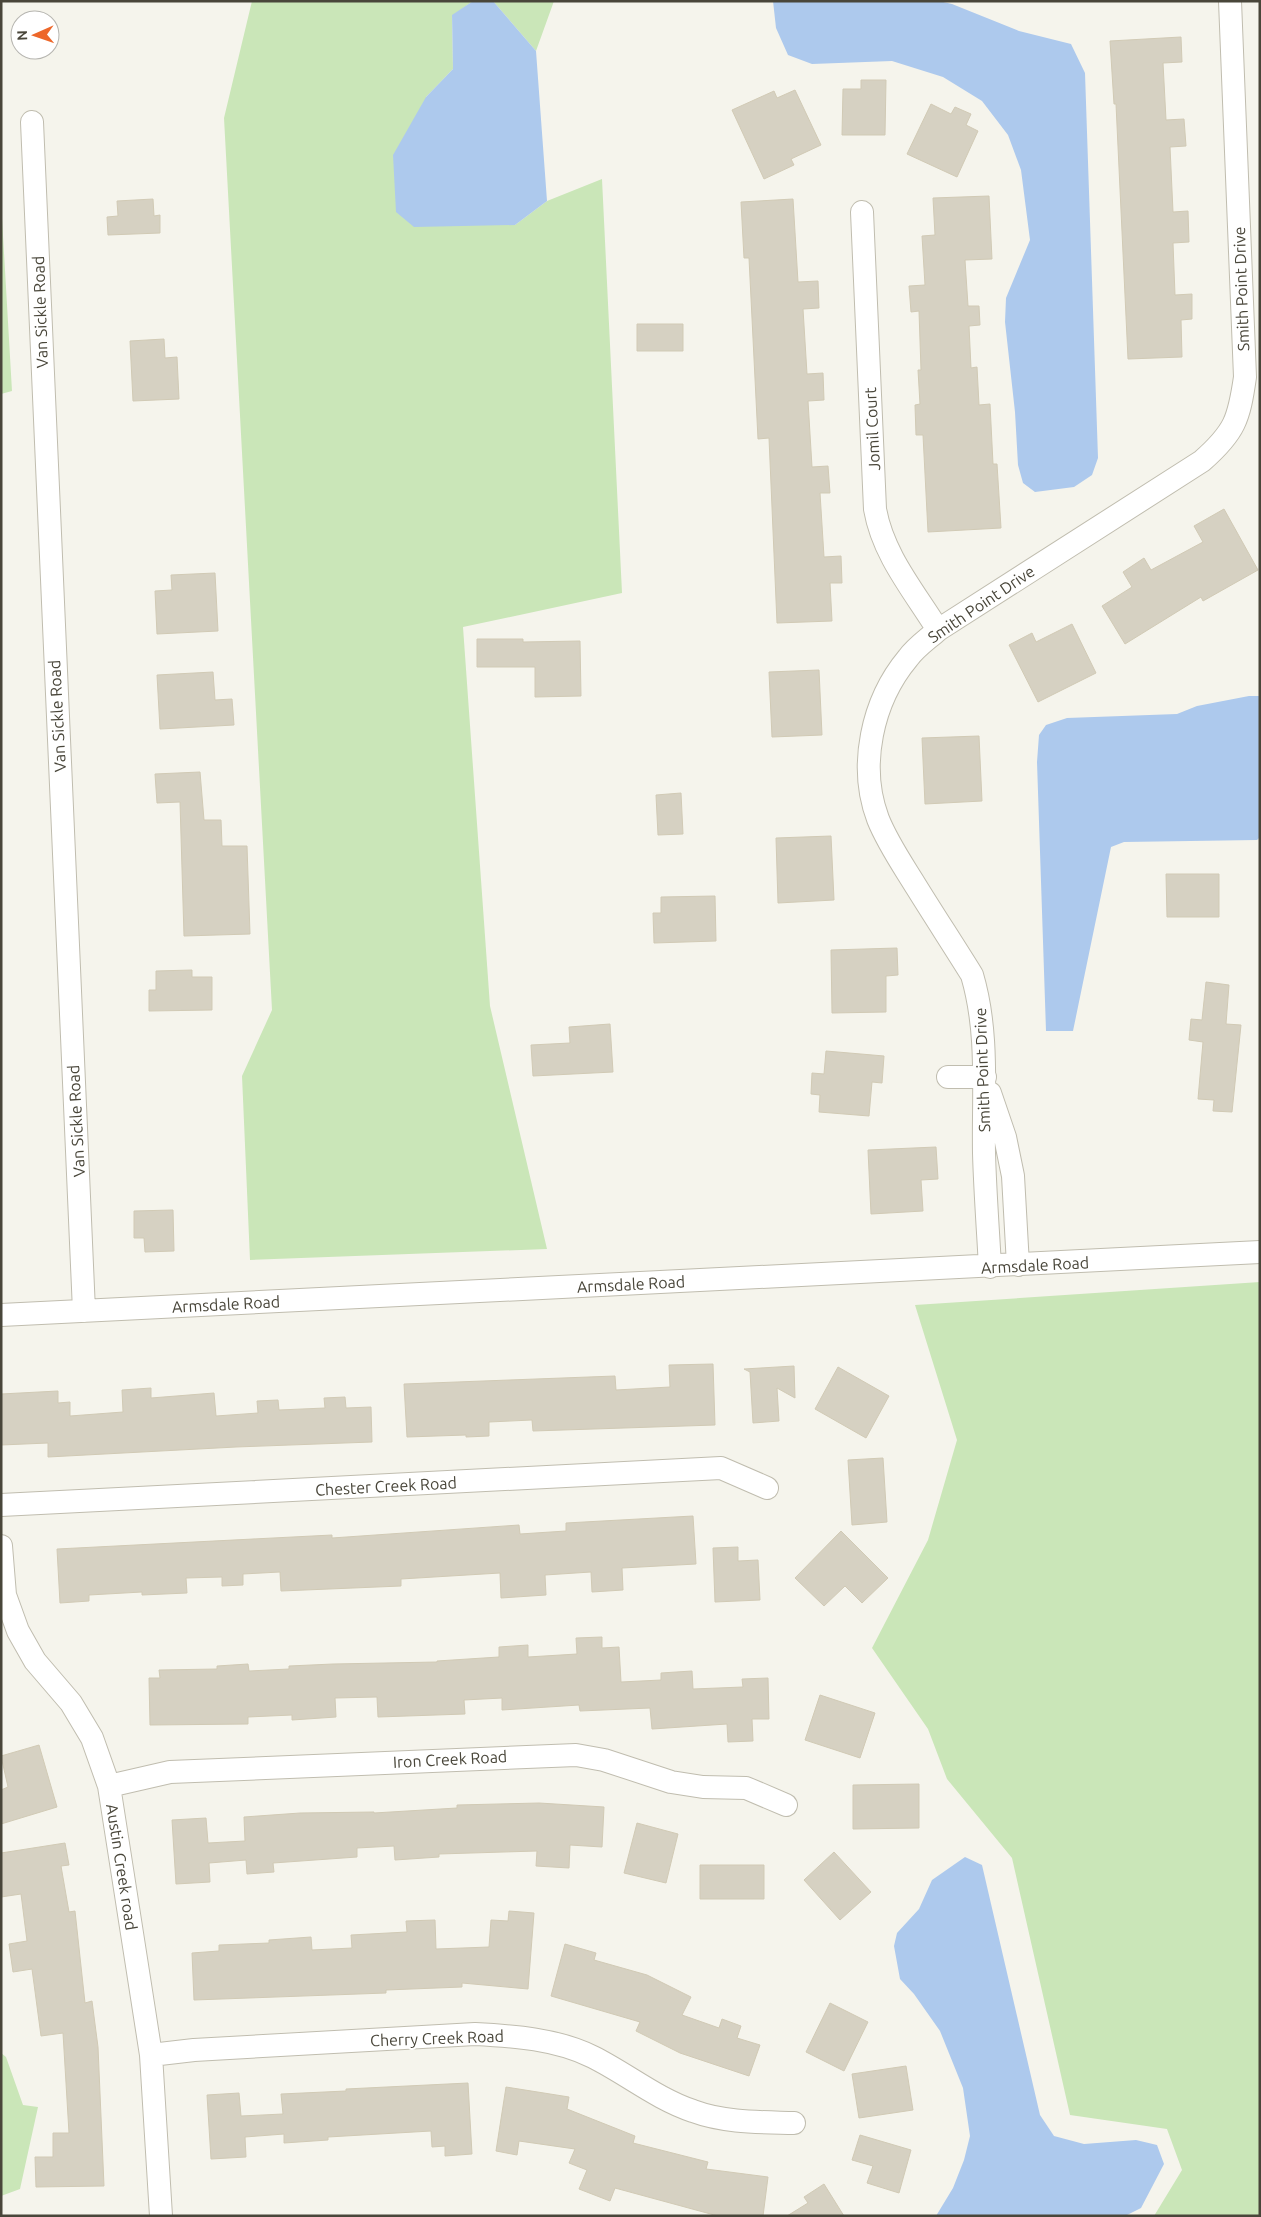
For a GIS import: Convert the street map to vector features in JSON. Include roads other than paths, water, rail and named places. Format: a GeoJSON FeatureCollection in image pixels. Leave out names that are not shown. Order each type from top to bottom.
{"type":"FeatureCollection","features":[{"type":"Feature","properties":{"kind":"street","name":"Smith Point Drive"},"geometry":{"type":"LineString","coordinates":[[990,1267],[984,1153],[985,1078],[979,998],[972,975],[889,843],[878,817],[871,792],[869,764],[872,738],[878,710],[891,682],[908,657],[938,630],[1202,460],[1222,443],[1239,413],[1245,377],[1230,1]]}},
{"type":"Feature","properties":{"kind":"street","name":"Van Sickle Road"},"geometry":{"type":"LineString","coordinates":[[32,122],[84,1311]]}},
{"type":"Feature","properties":{"kind":"street","name":"Jomil Court"},"geometry":{"type":"LineString","coordinates":[[862,212],[875,509],[886,548],[938,630]]}},
{"type":"Feature","properties":{"kind":"street"},"geometry":{"type":"LineString","coordinates":[[948,1077],[985,1078],[1005,1137],[1013,1176],[1018,1265]]}},
{"type":"Feature","properties":{"kind":"street","name":"Armsdale Road"},"geometry":{"type":"LineString","coordinates":[[1,1314],[990,1267],[1260,1252]]}},
{"type":"Feature","properties":{"kind":"street","name":"Chester Creek Road"},"geometry":{"type":"LineString","coordinates":[[1,1506],[721,1468],[767,1488]]}},
{"type":"Feature","properties":{"kind":"street","name":"Austin Creek road"},"geometry":{"type":"LineString","coordinates":[[1,1546],[6,1594],[18,1631],[35,1661],[71,1703],[92,1738],[109,1786],[151,2055],[160,2216]]}},
{"type":"Feature","properties":{"kind":"street","name":"Iron Creek Road"},"geometry":{"type":"LineString","coordinates":[[109,1786],[170,1772],[576,1755],[604,1760],[671,1782],[703,1787],[746,1788],[786,1805]]}},
{"type":"Feature","properties":{"kind":"street","name":"Cherry Creek Road"},"geometry":{"type":"LineString","coordinates":[[151,2055],[194,2050],[465,2035],[512,2036],[548,2042],[592,2057],[650,2092],[693,2112],[741,2122],[794,2123]]}},
{"type":"Feature","properties":{"kind":"water"},"geometry":{"type":"Polygon","coordinates":[[[473,1],[493,1],[536,51],[547,201],[515,225],[414,227],[396,212],[393,155],[426,97],[453,69],[452,15],[473,1]]]}},
{"type":"Feature","properties":{"kind":"water"},"geometry":{"type":"Polygon","coordinates":[[[773,1],[939,1],[952,4],[1019,31],[1071,44],[1085,73],[1098,458],[1092,475],[1074,487],[1035,492],[1023,483],[1018,465],[1015,412],[1005,322],[1006,298],[1030,240],[1021,170],[1008,135],[982,101],[943,77],[892,61],[812,64],[788,55],[776,28],[773,1]]]}},
{"type":"Feature","properties":{"kind":"water"},"geometry":{"type":"Polygon","coordinates":[[[1249,696],[1260,696],[1260,837],[1257,840],[1124,842],[1111,847],[1073,1031],[1046,1031],[1037,762],[1039,735],[1046,725],[1067,718],[1177,714],[1197,706],[1249,696]]]}},
{"type":"Feature","properties":{"kind":"water"},"geometry":{"type":"Polygon","coordinates":[[[965,1857],[982,1865],[1040,2115],[1054,2136],[1084,2144],[1136,2140],[1157,2145],[1164,2164],[1141,2208],[1125,2216],[936,2216],[953,2188],[964,2160],[970,2136],[963,2088],[940,2031],[914,1994],[900,1979],[894,1946],[897,1933],[919,1909],[932,1880],[965,1857]]]}}]}
